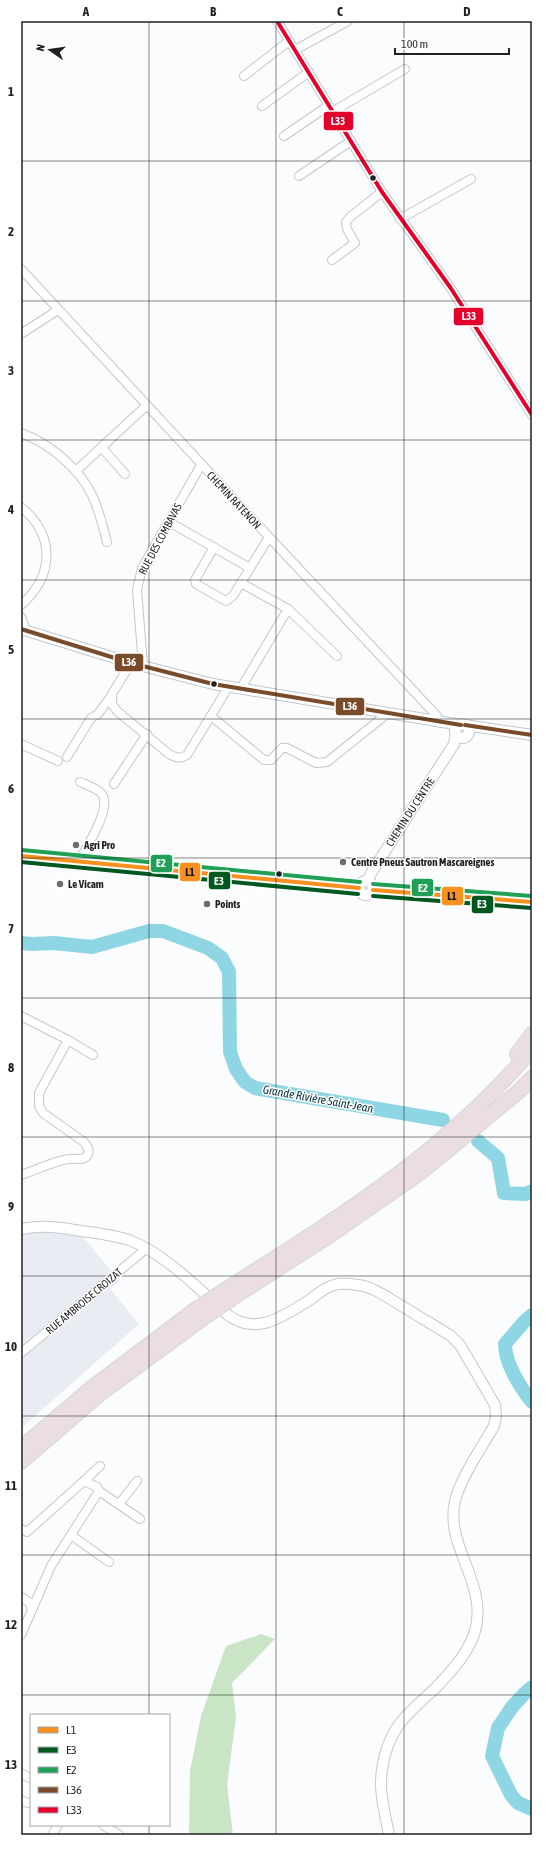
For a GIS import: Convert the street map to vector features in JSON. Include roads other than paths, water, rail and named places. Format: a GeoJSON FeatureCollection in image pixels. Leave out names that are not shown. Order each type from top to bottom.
{"type":"FeatureCollection","features":[{"type":"Feature","properties":{"kind":"highway"},"geometry":{"type":"LineString","coordinates":[[429,1151],[507,1066],[532,1034]]}},
{"type":"Feature","properties":{"kind":"highway"},"geometry":{"type":"LineString","coordinates":[[21,1448],[88,1390],[346,1213],[429,1151],[479,1107],[532,1049]]}},
{"type":"Feature","properties":{"kind":"highway"},"geometry":{"type":"LineString","coordinates":[[239,1287],[329,1236],[420,1173],[518,1092],[532,1078]]}},
{"type":"Feature","properties":{"kind":"highway"},"geometry":{"type":"LineString","coordinates":[[518,1092],[532,1084]]}},
{"type":"Feature","properties":{"kind":"highway"},"geometry":{"type":"LineString","coordinates":[[21,1462],[101,1393],[198,1315]]}},
{"type":"Feature","properties":{"kind":"street"},"geometry":{"type":"LineString","coordinates":[[277,21],[382,192],[450,287],[532,415]]}},
{"type":"Feature","properties":{"kind":"street"},"geometry":{"type":"LineString","coordinates":[[295,50],[348,21]]}},
{"type":"Feature","properties":{"kind":"street"},"geometry":{"type":"LineString","coordinates":[[244,76],[289,41]]}},
{"type":"Feature","properties":{"kind":"street"},"geometry":{"type":"LineString","coordinates":[[284,136],[330,109],[405,69]]}},
{"type":"Feature","properties":{"kind":"street"},"geometry":{"type":"LineString","coordinates":[[262,106],[309,72]]}},
{"type":"Feature","properties":{"kind":"street"},"geometry":{"type":"LineString","coordinates":[[299,176],[351,141]]}},
{"type":"Feature","properties":{"kind":"street"},"geometry":{"type":"LineString","coordinates":[[400,219],[471,179]]}},
{"type":"Feature","properties":{"kind":"street"},"geometry":{"type":"LineString","coordinates":[[332,260],[354,243],[346,226],[346,222],[350,217],[382,192]]}},
{"type":"Feature","properties":{"kind":"street","name":"CHEMIN RATENON"},"geometry":{"type":"LineString","coordinates":[[21,269],[201,465],[437,716],[440,723]]}},
{"type":"Feature","properties":{"kind":"street"},"geometry":{"type":"LineString","coordinates":[[21,334],[58,310]]}},
{"type":"Feature","properties":{"kind":"street"},"geometry":{"type":"LineString","coordinates":[[76,471],[147,405]]}},
{"type":"Feature","properties":{"kind":"street"},"geometry":{"type":"LineString","coordinates":[[21,433],[38,440],[76,471],[92,494],[101,516],[107,542]]}},
{"type":"Feature","properties":{"kind":"street"},"geometry":{"type":"LineString","coordinates":[[102,448],[126,474]]}},
{"type":"Feature","properties":{"kind":"street","name":"RUE DES COMBAVAS"},"geometry":{"type":"LineString","coordinates":[[143,666],[137,590],[138,579],[148,557],[201,465]]}},
{"type":"Feature","properties":{"kind":"street"},"geometry":{"type":"LineString","coordinates":[[21,507],[33,516],[42,531],[47,549],[46,566],[40,583],[31,596],[21,605]]}},
{"type":"Feature","properties":{"kind":"street"},"geometry":{"type":"LineString","coordinates":[[168,522],[250,568]]}},
{"type":"Feature","properties":{"kind":"street"},"geometry":{"type":"LineString","coordinates":[[214,547],[195,580],[196,584],[226,601],[233,596],[269,537]]}},
{"type":"Feature","properties":{"kind":"street"},"geometry":{"type":"LineString","coordinates":[[241,583],[288,609],[337,656]]}},
{"type":"Feature","properties":{"kind":"street"},"geometry":{"type":"LineString","coordinates":[[241,688],[288,609]]}},
{"type":"Feature","properties":{"kind":"street"},"geometry":{"type":"LineString","coordinates":[[21,618],[24,630],[131,663],[229,686],[440,723],[460,730],[482,728],[532,735]]}},
{"type":"Feature","properties":{"kind":"street"},"geometry":{"type":"LineString","coordinates":[[67,757],[91,718],[98,714],[131,663]]}},
{"type":"Feature","properties":{"kind":"street"},"geometry":{"type":"LineString","coordinates":[[112,694],[112,704],[114,708],[147,734],[169,754],[182,758],[187,754],[229,686]]}},
{"type":"Feature","properties":{"kind":"street"},"geometry":{"type":"LineString","coordinates":[[211,716],[264,760],[271,760],[282,748],[287,748],[320,763],[327,762],[387,714]]}},
{"type":"Feature","properties":{"kind":"street","name":"CHEMIN DU CENTRE"},"geometry":{"type":"LineString","coordinates":[[79,861],[359,888],[361,883],[370,885],[373,870],[454,744],[460,730]]}},
{"type":"Feature","properties":{"kind":"street"},"geometry":{"type":"LineString","coordinates":[[114,784],[147,734]]}},
{"type":"Feature","properties":{"kind":"street"},"geometry":{"type":"LineString","coordinates":[[21,744],[58,761]]}},
{"type":"Feature","properties":{"kind":"street"},"geometry":{"type":"LineString","coordinates":[[21,856],[79,861],[102,817],[105,804],[101,792],[80,782]]}},
{"type":"Feature","properties":{"kind":"street"},"geometry":{"type":"LineString","coordinates":[[370,885],[532,902]]}},
{"type":"Feature","properties":{"kind":"street"},"geometry":{"type":"LineString","coordinates":[[21,1016],[68,1040],[93,1055]]}},
{"type":"Feature","properties":{"kind":"street"},"geometry":{"type":"LineString","coordinates":[[21,1175],[59,1161],[81,1159],[87,1155],[88,1147],[84,1142],[43,1113],[38,1101],[39,1093],[68,1040]]}},
{"type":"Feature","properties":{"kind":"street"},"geometry":{"type":"LineString","coordinates":[[21,1229],[40,1225],[56,1227],[115,1236],[147,1248],[237,1322],[247,1325],[260,1325],[274,1320],[324,1289],[335,1285],[358,1285],[373,1289],[451,1336],[460,1345],[495,1406],[494,1426],[458,1490],[454,1507],[453,1524],[477,1595],[478,1615],[475,1631],[459,1662],[434,1690],[402,1720],[391,1736],[382,1772],[381,1785],[389,1835]]}},
{"type":"Feature","properties":{"kind":"street","name":"RUE AMBROISE CROIZAT"},"geometry":{"type":"LineString","coordinates":[[21,1353],[147,1248]]}},
{"type":"Feature","properties":{"kind":"street"},"geometry":{"type":"LineString","coordinates":[[21,1529],[27,1532],[100,1466]]}},
{"type":"Feature","properties":{"kind":"street"},"geometry":{"type":"LineString","coordinates":[[84,1481],[97,1487],[99,1491],[140,1519]]}},
{"type":"Feature","properties":{"kind":"street"},"geometry":{"type":"LineString","coordinates":[[119,1504],[137,1481]]}},
{"type":"Feature","properties":{"kind":"street"},"geometry":{"type":"LineString","coordinates":[[21,1635],[51,1566],[99,1491]]}},
{"type":"Feature","properties":{"kind":"street"},"geometry":{"type":"LineString","coordinates":[[71,1535],[109,1562]]}},
{"type":"Feature","properties":{"kind":"street"},"geometry":{"type":"LineString","coordinates":[[21,1598],[30,1602],[32,1610]]}},
{"type":"Feature","properties":{"kind":"street"},"geometry":{"type":"LineString","coordinates":[[21,1773],[30,1778]]}},
{"type":"Feature","properties":{"kind":"street"},"geometry":{"type":"LineString","coordinates":[[52,1835],[57,1826]]}},
{"type":"Feature","properties":{"kind":"street"},"geometry":{"type":"LineString","coordinates":[[105,1826],[119,1835]]}},
{"type":"Feature","properties":{"kind":"waterway","name":"Grande Rivière Saint-Jean"},"geometry":{"type":"LineString","coordinates":[[21,943],[54,943],[92,947],[149,931],[163,931],[208,948],[222,958],[229,972],[230,1052],[236,1069],[245,1082],[255,1088],[443,1120]]}},
{"type":"Feature","properties":{"kind":"waterway","name":"Grande Rivière Saint-Jean"},"geometry":{"type":"LineString","coordinates":[[478,1141],[498,1158],[504,1193],[526,1194],[532,1191]]}},
{"type":"Feature","properties":{"kind":"waterway","name":"Grande Rivière Saint-Jean"},"geometry":{"type":"LineString","coordinates":[[532,1315],[505,1344],[510,1367],[518,1382],[532,1402]]}},
{"type":"Feature","properties":{"kind":"waterway","name":"Grande Rivière Saint-Jean"},"geometry":{"type":"LineString","coordinates":[[532,1687],[512,1707],[498,1728],[492,1756],[511,1795],[518,1803],[532,1809]]}},
{"type":"Feature","properties":{"kind":"place","name":"Agri Pro"},"geometry":{"type":"Point","coordinates":[76,845]}},
{"type":"Feature","properties":{"kind":"place","name":"Centre Pneus Sautron Mascareignes"},"geometry":{"type":"Point","coordinates":[343,862]}},
{"type":"Feature","properties":{"kind":"place","name":"Le Vicam"},"geometry":{"type":"Point","coordinates":[60,884]}},
{"type":"Feature","properties":{"kind":"place","name":"Points"},"geometry":{"type":"Point","coordinates":[207,904]}}]}
